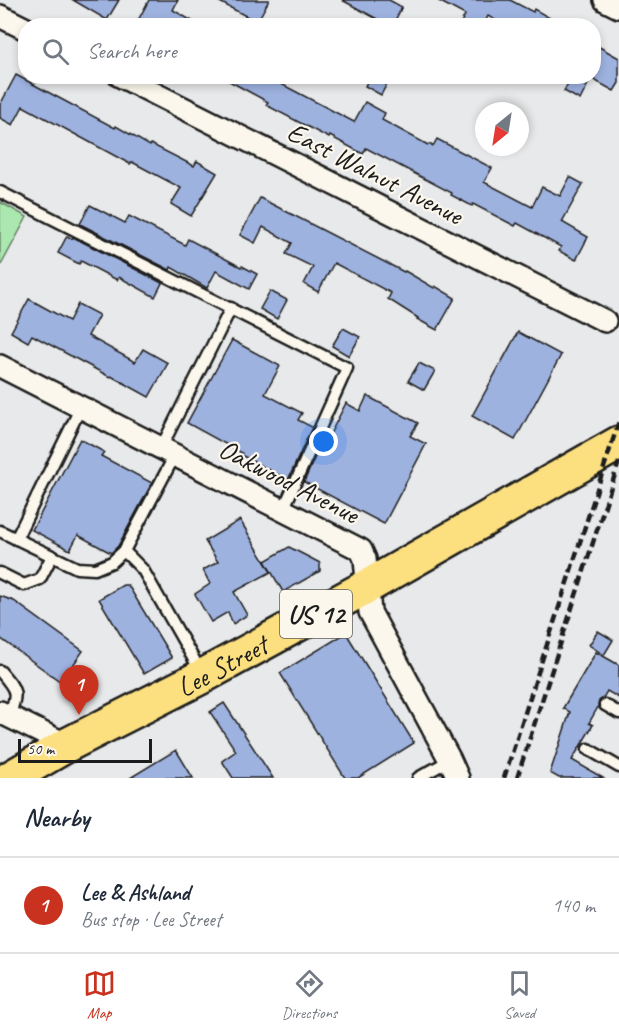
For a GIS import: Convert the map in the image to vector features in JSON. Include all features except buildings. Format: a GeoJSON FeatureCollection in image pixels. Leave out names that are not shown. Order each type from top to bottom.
{"type":"FeatureCollection","features":[{"type":"Feature","properties":{"kind":"main road","name":"Lee Street"},"geometry":{"type":"LineString","coordinates":[[10,778],[368,586],[619,443]]}},
{"type":"Feature","properties":{"kind":"street"},"geometry":{"type":"LineString","coordinates":[[605,0],[619,7]]}},
{"type":"Feature","properties":{"kind":"street"},"geometry":{"type":"LineString","coordinates":[[0,16],[18,25]]}},
{"type":"Feature","properties":{"kind":"street","name":"East Walnut Avenue"},"geometry":{"type":"LineString","coordinates":[[136,84],[605,321]]}},
{"type":"Feature","properties":{"kind":"street","name":"Oakwood Avenue"},"geometry":{"type":"LineString","coordinates":[[0,366],[361,550],[366,559],[370,612],[454,769]]}},
{"type":"Feature","properties":{"kind":"street"},"geometry":{"type":"LineString","coordinates":[[5,714],[67,746]]}},
{"type":"Feature","properties":{"kind":"lane"},"geometry":{"type":"LineString","coordinates":[[0,192],[347,368],[283,510]]}},
{"type":"Feature","properties":{"kind":"lane"},"geometry":{"type":"LineString","coordinates":[[0,531],[77,568],[95,569],[112,562],[124,551],[231,308]]}},
{"type":"Feature","properties":{"kind":"lane"},"geometry":{"type":"LineString","coordinates":[[16,539],[81,407]]}},
{"type":"Feature","properties":{"kind":"lane"},"geometry":{"type":"LineString","coordinates":[[124,551],[143,570],[203,676]]}},
{"type":"Feature","properties":{"kind":"lane"},"geometry":{"type":"LineString","coordinates":[[0,573],[24,585],[40,579],[52,556]]}},
{"type":"Feature","properties":{"kind":"lane"},"geometry":{"type":"LineString","coordinates":[[0,671],[15,688],[16,701],[5,714]]}},
{"type":"Feature","properties":{"kind":"lane"},"geometry":{"type":"LineString","coordinates":[[605,705],[619,713]]}},
{"type":"Feature","properties":{"kind":"lane"},"geometry":{"type":"LineString","coordinates":[[588,749],[619,767]]}},
{"type":"Feature","properties":{"kind":"lane"},"geometry":{"type":"LineString","coordinates":[[418,778],[454,769]]}},
{"type":"Feature","properties":{"kind":"green space"},"geometry":{"type":"Polygon","coordinates":[[[0,202],[27,217],[0,267],[0,202]]]}},
{"type":"Feature","properties":{"kind":"railway"},"geometry":{"type":"LineString","coordinates":[[504,778],[619,421]]}},
{"type":"Feature","properties":{"kind":"railway"},"geometry":{"type":"LineString","coordinates":[[517,778],[619,462]]}},
{"type":"Feature","properties":{"kind":"place","name":"Lee & Ashland"},"geometry":{"type":"Point","coordinates":[79,715]}}]}
